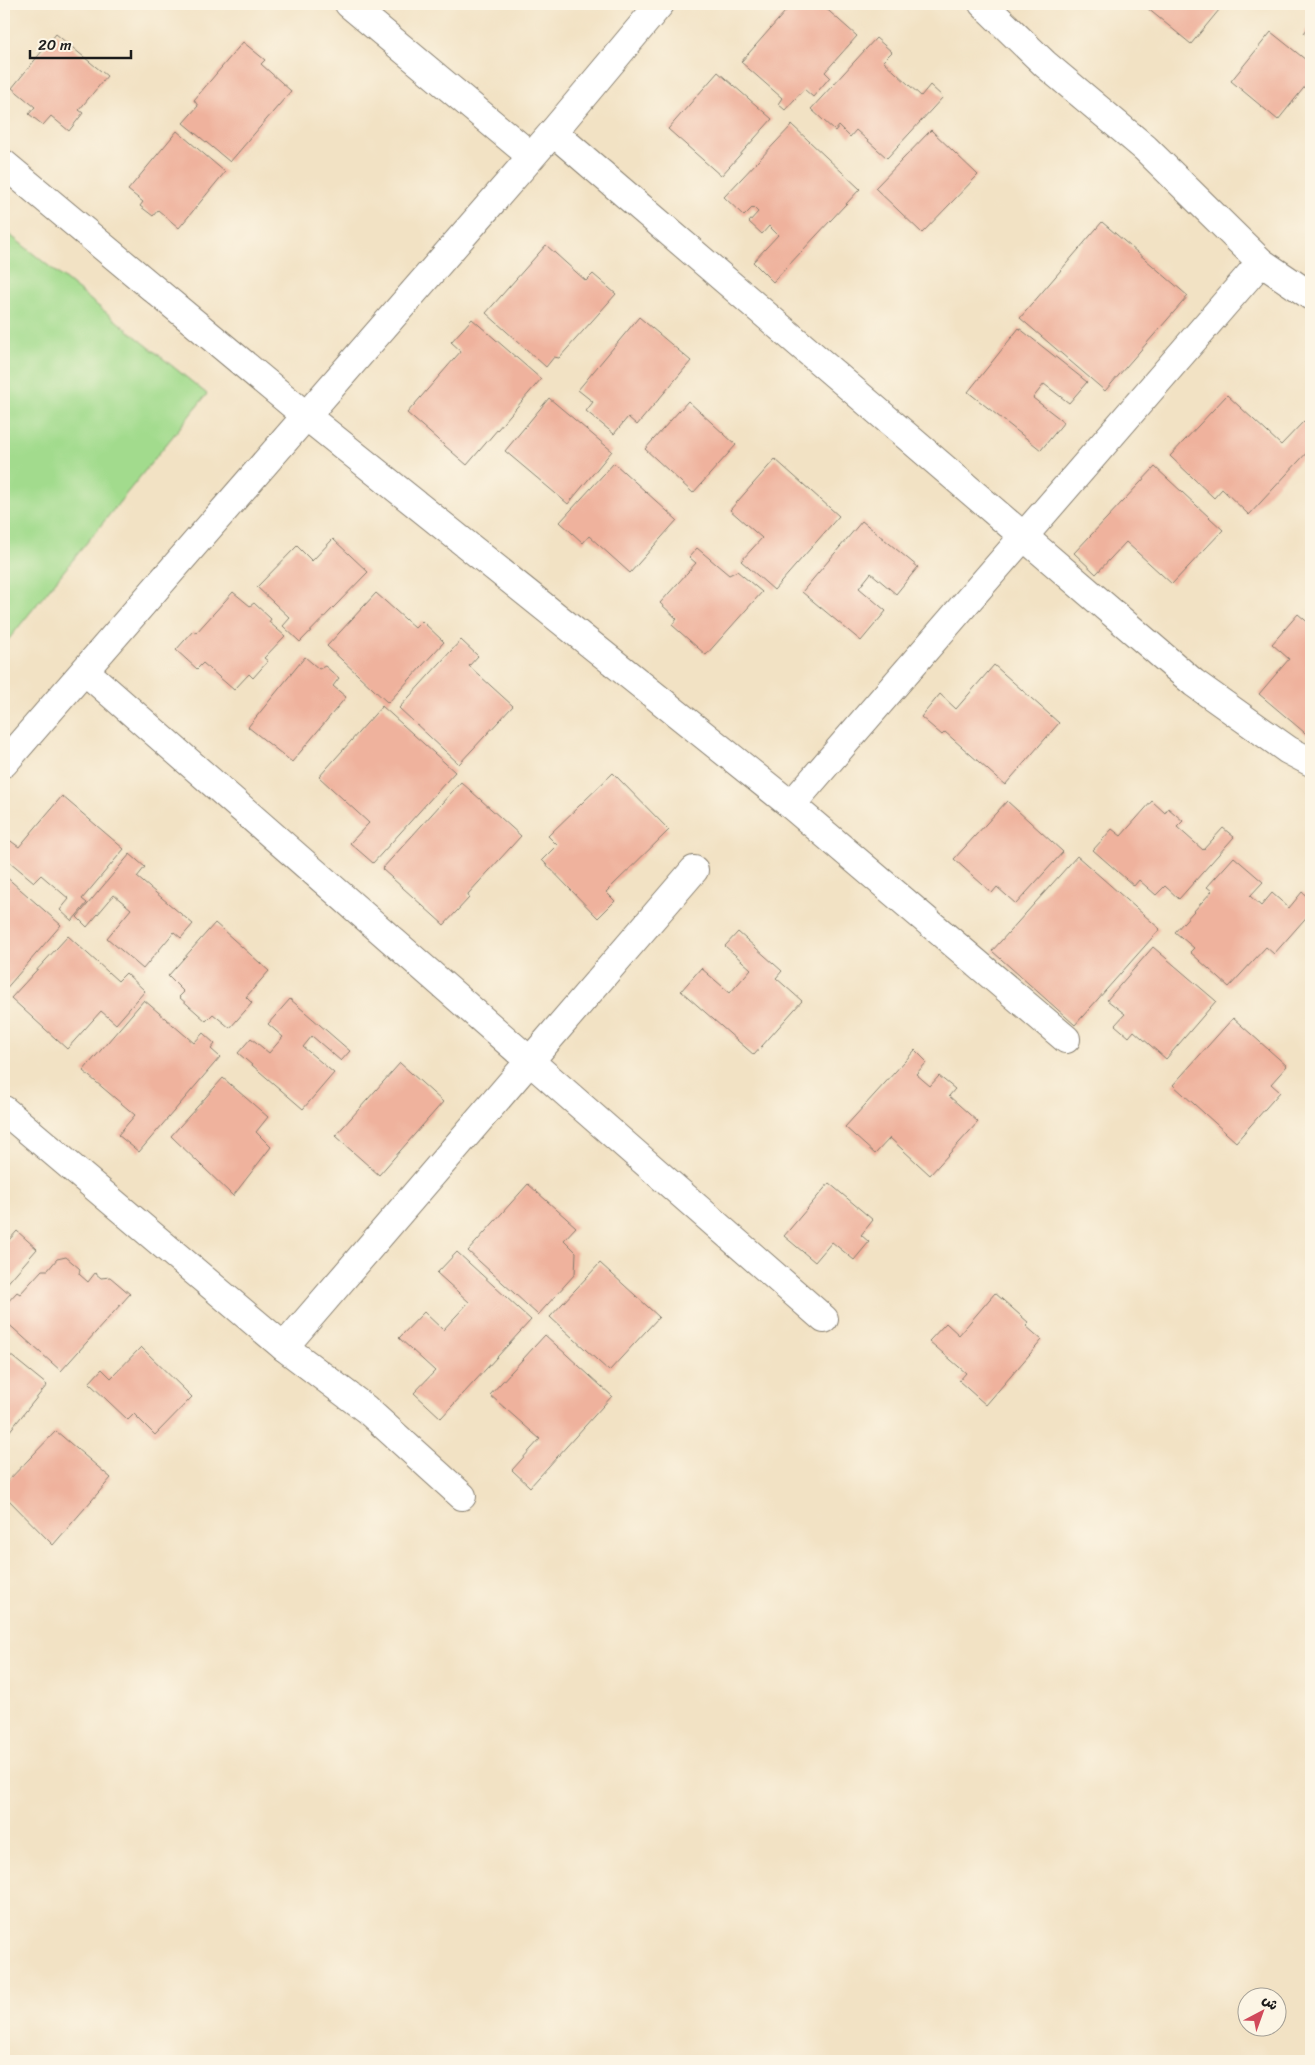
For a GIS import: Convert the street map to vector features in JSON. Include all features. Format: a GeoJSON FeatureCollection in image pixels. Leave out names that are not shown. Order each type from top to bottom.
{"type":"FeatureCollection","features":[{"type":"Feature","properties":{"kind":"street"},"geometry":{"type":"LineString","coordinates":[[349,4],[531,156]]}},
{"type":"Feature","properties":{"kind":"street"},"geometry":{"type":"LineString","coordinates":[[4,763],[553,132],[660,4]]}},
{"type":"Feature","properties":{"kind":"street"},"geometry":{"type":"LineString","coordinates":[[984,4],[1045,64],[1145,148],[1261,262],[1311,296]]}},
{"type":"Feature","properties":{"kind":"street"},"geometry":{"type":"LineString","coordinates":[[553,132],[1194,684],[1288,750],[1311,762]]}},
{"type":"Feature","properties":{"kind":"street"},"geometry":{"type":"LineString","coordinates":[[4,164],[305,415],[791,805],[1066,1039]]}},
{"type":"Feature","properties":{"kind":"street"},"geometry":{"type":"LineString","coordinates":[[791,805],[1261,262]]}},
{"type":"Feature","properties":{"kind":"street"},"geometry":{"type":"LineString","coordinates":[[85,670],[527,1061],[824,1319]]}},
{"type":"Feature","properties":{"kind":"street"},"geometry":{"type":"LineString","coordinates":[[284,1347],[527,1061],[694,870]]}},
{"type":"Feature","properties":{"kind":"street"},"geometry":{"type":"LineString","coordinates":[[4,1110],[284,1347],[366,1410],[462,1496]]}},
{"type":"Feature","properties":{"kind":"green space"},"geometry":{"type":"Polygon","coordinates":[[[4,230],[207,394],[4,645],[4,230]]]}},
{"type":"Feature","properties":{"kind":"building"},"geometry":{"type":"Polygon","coordinates":[[[792,4],[821,4],[857,36],[825,72],[830,77],[813,97],[804,89],[785,110],[778,104],[782,98],[741,62],[792,4]]]}},
{"type":"Feature","properties":{"kind":"building"},"geometry":{"type":"Polygon","coordinates":[[[1151,4],[1224,4],[1191,44],[1147,8],[1151,4]]]}},
{"type":"Feature","properties":{"kind":"building"},"geometry":{"type":"Polygon","coordinates":[[[1311,24],[1311,39],[1304,33],[1311,24]]]}},
{"type":"Feature","properties":{"kind":"building"},"geometry":{"type":"Polygon","coordinates":[[[1271,32],[1311,64],[1311,79],[1278,120],[1231,81],[1271,32]]]}},
{"type":"Feature","properties":{"kind":"building"},"geometry":{"type":"Polygon","coordinates":[[[56,34],[107,76],[79,110],[83,113],[69,131],[51,116],[43,125],[29,114],[35,107],[12,88],[56,34]]]}},
{"type":"Feature","properties":{"kind":"building"},"geometry":{"type":"Polygon","coordinates":[[[876,38],[892,52],[883,61],[921,96],[930,85],[943,97],[887,158],[856,130],[850,137],[839,126],[835,131],[811,109],[876,38]]]}},
{"type":"Feature","properties":{"kind":"building"},"geometry":{"type":"Polygon","coordinates":[[[243,42],[265,60],[261,64],[291,91],[230,162],[183,123],[198,106],[194,100],[243,42]]]}},
{"type":"Feature","properties":{"kind":"building"},"geometry":{"type":"Polygon","coordinates":[[[718,72],[772,119],[721,176],[668,129],[718,72]]]}},
{"type":"Feature","properties":{"kind":"building"},"geometry":{"type":"Polygon","coordinates":[[[792,125],[860,189],[773,282],[753,262],[778,235],[769,226],[762,234],[749,222],[758,212],[753,207],[744,216],[724,197],[792,125]]]}},
{"type":"Feature","properties":{"kind":"building"},"geometry":{"type":"Polygon","coordinates":[[[931,130],[978,175],[922,233],[875,188],[931,130]]]}},
{"type":"Feature","properties":{"kind":"building"},"geometry":{"type":"Polygon","coordinates":[[[177,131],[225,172],[179,228],[158,210],[153,216],[140,206],[143,202],[128,190],[177,131]]]}},
{"type":"Feature","properties":{"kind":"building"},"geometry":{"type":"Polygon","coordinates":[[[1102,222],[1188,296],[1105,391],[1020,318],[1102,222]]]}},
{"type":"Feature","properties":{"kind":"building"},"geometry":{"type":"Polygon","coordinates":[[[546,245],[586,281],[593,274],[616,294],[559,358],[554,357],[546,367],[486,313],[546,245]]]}},
{"type":"Feature","properties":{"kind":"building"},"geometry":{"type":"Polygon","coordinates":[[[639,317],[691,361],[637,425],[628,417],[614,434],[586,411],[593,402],[578,390],[639,317]]]}},
{"type":"Feature","properties":{"kind":"building"},"geometry":{"type":"Polygon","coordinates":[[[472,319],[541,379],[467,465],[407,413],[461,351],[451,342],[472,319]]]}},
{"type":"Feature","properties":{"kind":"building"},"geometry":{"type":"Polygon","coordinates":[[[1019,328],[1087,382],[1069,403],[1044,384],[1033,398],[1064,422],[1041,450],[968,392],[1019,328]]]}},
{"type":"Feature","properties":{"kind":"building"},"geometry":{"type":"Polygon","coordinates":[[[1227,395],[1281,445],[1304,421],[1311,427],[1311,448],[1249,515],[1222,489],[1214,498],[1170,456],[1227,395]]]}},
{"type":"Feature","properties":{"kind":"building"},"geometry":{"type":"Polygon","coordinates":[[[549,398],[612,451],[568,504],[505,451],[549,398]]]}},
{"type":"Feature","properties":{"kind":"building"},"geometry":{"type":"Polygon","coordinates":[[[688,401],[736,445],[693,493],[645,449],[688,401]]]}},
{"type":"Feature","properties":{"kind":"building"},"geometry":{"type":"Polygon","coordinates":[[[775,459],[839,516],[774,590],[741,561],[762,538],[730,510],[775,459]]]}},
{"type":"Feature","properties":{"kind":"building"},"geometry":{"type":"Polygon","coordinates":[[[614,463],[677,520],[630,573],[589,536],[583,543],[560,522],[614,463]]]}},
{"type":"Feature","properties":{"kind":"building"},"geometry":{"type":"Polygon","coordinates":[[[1155,467],[1223,530],[1172,584],[1126,542],[1096,574],[1074,553],[1155,467]]]}},
{"type":"Feature","properties":{"kind":"building"},"geometry":{"type":"Polygon","coordinates":[[[862,521],[918,567],[896,594],[871,573],[859,588],[886,611],[861,641],[802,592],[862,521]]]}},
{"type":"Feature","properties":{"kind":"building"},"geometry":{"type":"Polygon","coordinates":[[[333,539],[368,572],[300,642],[283,626],[290,618],[257,587],[297,546],[312,561],[333,539]]]}},
{"type":"Feature","properties":{"kind":"building"},"geometry":{"type":"Polygon","coordinates":[[[697,548],[729,575],[737,571],[762,592],[706,655],[672,625],[677,619],[660,603],[696,563],[689,557],[697,548]]]}},
{"type":"Feature","properties":{"kind":"building"},"geometry":{"type":"Polygon","coordinates":[[[233,592],[250,606],[254,603],[271,619],[269,622],[285,636],[264,658],[268,661],[253,678],[249,674],[234,690],[203,663],[197,669],[176,650],[193,631],[196,633],[233,592]]]}},
{"type":"Feature","properties":{"kind":"building"},"geometry":{"type":"Polygon","coordinates":[[[376,593],[415,628],[422,621],[444,642],[388,703],[327,646],[376,593]]]}},
{"type":"Feature","properties":{"kind":"building"},"geometry":{"type":"Polygon","coordinates":[[[1298,614],[1311,625],[1311,738],[1259,694],[1289,659],[1272,644],[1298,614]]]}},
{"type":"Feature","properties":{"kind":"building"},"geometry":{"type":"Polygon","coordinates":[[[461,640],[478,656],[469,666],[513,706],[459,764],[399,708],[461,640]]]}},
{"type":"Feature","properties":{"kind":"building"},"geometry":{"type":"Polygon","coordinates":[[[305,657],[319,669],[325,666],[339,678],[333,686],[346,697],[292,762],[248,727],[305,657]]]}},
{"type":"Feature","properties":{"kind":"building"},"geometry":{"type":"Polygon","coordinates":[[[994,665],[1059,723],[1005,785],[945,732],[942,735],[921,717],[940,694],[956,709],[994,665]]]}},
{"type":"Feature","properties":{"kind":"building"},"geometry":{"type":"Polygon","coordinates":[[[382,706],[455,772],[373,863],[350,843],[369,823],[319,777],[382,706]]]}},
{"type":"Feature","properties":{"kind":"building"},"geometry":{"type":"Polygon","coordinates":[[[613,773],[669,830],[606,892],[615,901],[598,918],[542,860],[557,845],[548,836],[613,773]]]}},
{"type":"Feature","properties":{"kind":"building"},"geometry":{"type":"Polygon","coordinates":[[[461,782],[521,836],[468,894],[469,898],[444,925],[382,869],[461,782]]]}},
{"type":"Feature","properties":{"kind":"building"},"geometry":{"type":"Polygon","coordinates":[[[62,796],[124,849],[82,899],[87,903],[72,921],[60,910],[69,899],[41,875],[34,882],[4,857],[4,845],[8,839],[19,847],[62,796]]]}},
{"type":"Feature","properties":{"kind":"building"},"geometry":{"type":"Polygon","coordinates":[[[1007,801],[1063,852],[1016,904],[997,887],[992,893],[954,859],[1007,801]]]}},
{"type":"Feature","properties":{"kind":"building"},"geometry":{"type":"Polygon","coordinates":[[[1152,801],[1165,813],[1168,808],[1183,821],[1177,827],[1203,850],[1223,828],[1234,837],[1179,899],[1165,886],[1156,895],[1139,880],[1134,886],[1093,850],[1112,829],[1121,836],[1152,801]]]}},
{"type":"Feature","properties":{"kind":"building"},"geometry":{"type":"Polygon","coordinates":[[[130,854],[145,867],[137,877],[193,924],[181,938],[174,932],[143,969],[107,938],[131,909],[114,895],[87,927],[77,917],[130,854]]]}},
{"type":"Feature","properties":{"kind":"building"},"geometry":{"type":"Polygon","coordinates":[[[1077,856],[1160,929],[1075,1025],[992,951],[1077,856]]]}},
{"type":"Feature","properties":{"kind":"building"},"geometry":{"type":"Polygon","coordinates":[[[1234,857],[1263,882],[1250,896],[1261,906],[1272,893],[1289,908],[1302,892],[1311,900],[1311,912],[1274,954],[1266,947],[1229,987],[1190,952],[1194,948],[1175,932],[1212,891],[1207,887],[1234,857]]]}},
{"type":"Feature","properties":{"kind":"building"},"geometry":{"type":"Polygon","coordinates":[[[4,875],[61,925],[4,991],[4,875]]]}},
{"type":"Feature","properties":{"kind":"building"},"geometry":{"type":"Polygon","coordinates":[[[215,923],[269,971],[246,997],[252,1003],[230,1028],[213,1014],[206,1021],[179,997],[184,992],[168,976],[215,923]]]}},
{"type":"Feature","properties":{"kind":"building"},"geometry":{"type":"Polygon","coordinates":[[[738,932],[782,971],[776,978],[802,1001],[754,1055],[681,991],[701,968],[730,993],[751,969],[725,946],[738,932]]]}},
{"type":"Feature","properties":{"kind":"building"},"geometry":{"type":"Polygon","coordinates":[[[68,936],[118,981],[126,973],[145,991],[116,1024],[101,1011],[67,1049],[11,998],[68,936]]]}},
{"type":"Feature","properties":{"kind":"building"},"geometry":{"type":"Polygon","coordinates":[[[1153,947],[1216,1001],[1166,1059],[1134,1031],[1129,1037],[1115,1025],[1125,1014],[1107,1000],[1153,947]]]}},
{"type":"Feature","properties":{"kind":"building"},"geometry":{"type":"Polygon","coordinates":[[[290,999],[350,1051],[341,1061],[312,1036],[303,1047],[334,1073],[303,1109],[238,1053],[251,1038],[269,1053],[283,1037],[268,1024],[290,999]]]}},
{"type":"Feature","properties":{"kind":"building"},"geometry":{"type":"Polygon","coordinates":[[[144,1000],[194,1043],[203,1033],[215,1044],[211,1049],[220,1057],[139,1152],[118,1135],[135,1115],[83,1071],[144,1000]]]}},
{"type":"Feature","properties":{"kind":"building"},"geometry":{"type":"Polygon","coordinates":[[[1233,1018],[1287,1066],[1271,1084],[1280,1092],[1236,1142],[1173,1085],[1233,1018]]]}},
{"type":"Feature","properties":{"kind":"building"},"geometry":{"type":"Polygon","coordinates":[[[915,1050],[927,1062],[916,1074],[930,1086],[939,1076],[955,1089],[949,1096],[978,1122],[930,1175],[890,1138],[875,1154],[845,1127],[915,1050]]]}},
{"type":"Feature","properties":{"kind":"building"},"geometry":{"type":"Polygon","coordinates":[[[400,1063],[443,1102],[379,1175],[335,1136],[400,1063]]]}},
{"type":"Feature","properties":{"kind":"building"},"geometry":{"type":"Polygon","coordinates":[[[223,1078],[268,1117],[256,1132],[271,1147],[233,1196],[171,1136],[223,1078]]]}},
{"type":"Feature","properties":{"kind":"building"},"geometry":{"type":"Polygon","coordinates":[[[829,1183],[873,1220],[861,1235],[869,1242],[854,1260],[832,1242],[815,1262],[784,1236],[829,1183]]]}},
{"type":"Feature","properties":{"kind":"building"},"geometry":{"type":"Polygon","coordinates":[[[528,1184],[576,1227],[564,1240],[576,1252],[575,1274],[538,1315],[468,1251],[528,1184]]]}},
{"type":"Feature","properties":{"kind":"building"},"geometry":{"type":"Polygon","coordinates":[[[17,1231],[37,1249],[4,1287],[4,1238],[8,1241],[17,1231]]]}},
{"type":"Feature","properties":{"kind":"building"},"geometry":{"type":"Polygon","coordinates":[[[457,1252],[531,1320],[441,1418],[414,1393],[435,1371],[399,1338],[424,1312],[443,1330],[469,1302],[437,1273],[457,1252]]]}},
{"type":"Feature","properties":{"kind":"building"},"geometry":{"type":"Polygon","coordinates":[[[66,1257],[80,1269],[79,1274],[88,1282],[95,1273],[101,1278],[110,1277],[130,1294],[61,1371],[4,1320],[4,1306],[17,1292],[20,1294],[42,1270],[48,1270],[57,1259],[66,1257]]]}},
{"type":"Feature","properties":{"kind":"building"},"geometry":{"type":"Polygon","coordinates":[[[600,1263],[659,1317],[609,1371],[550,1317],[600,1263]]]}},
{"type":"Feature","properties":{"kind":"building"},"geometry":{"type":"Polygon","coordinates":[[[995,1293],[1029,1323],[1026,1326],[1042,1340],[986,1405],[959,1381],[966,1373],[929,1341],[946,1323],[959,1335],[995,1293]]]}},
{"type":"Feature","properties":{"kind":"building"},"geometry":{"type":"Polygon","coordinates":[[[545,1335],[612,1396],[530,1487],[512,1470],[540,1439],[490,1395],[545,1335]]]}},
{"type":"Feature","properties":{"kind":"building"},"geometry":{"type":"Polygon","coordinates":[[[141,1347],[192,1397],[155,1435],[134,1414],[128,1420],[89,1383],[102,1369],[111,1378],[141,1347]]]}},
{"type":"Feature","properties":{"kind":"building"},"geometry":{"type":"Polygon","coordinates":[[[4,1350],[47,1385],[4,1438],[4,1350]]]}},
{"type":"Feature","properties":{"kind":"building"},"geometry":{"type":"Polygon","coordinates":[[[56,1431],[111,1478],[53,1545],[4,1495],[4,1485],[56,1431]]]}}]}
